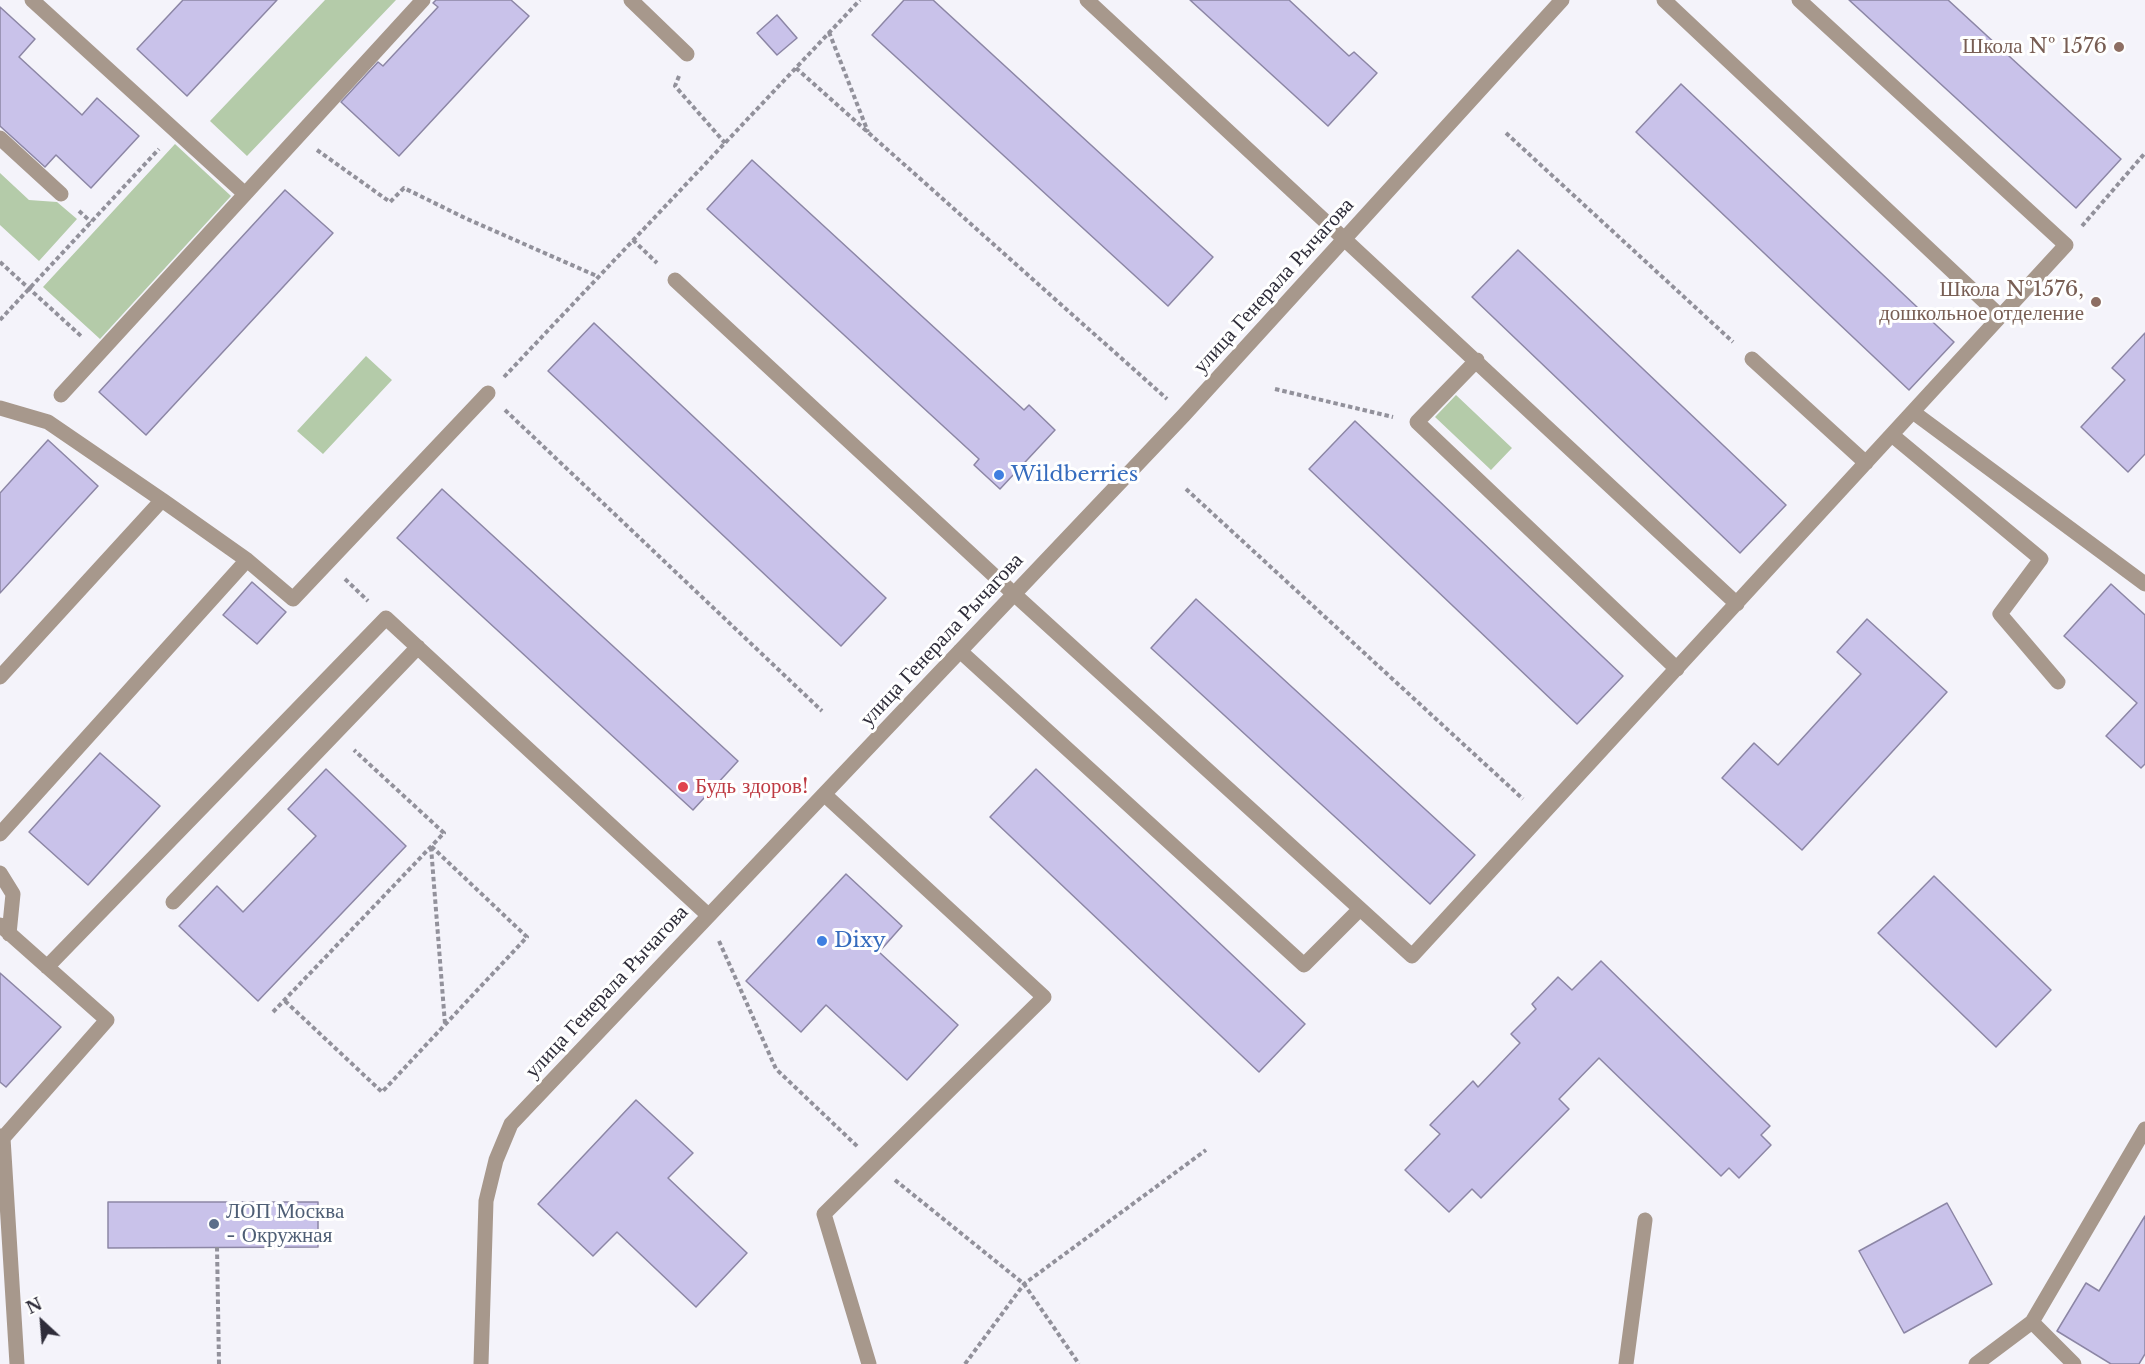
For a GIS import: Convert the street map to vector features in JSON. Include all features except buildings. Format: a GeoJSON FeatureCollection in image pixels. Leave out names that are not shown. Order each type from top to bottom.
{"type":"FeatureCollection","features":[{"type":"Feature","properties":{"kind":"street"},"geometry":{"type":"LineString","coordinates":[[32,0],[245,194]]}},
{"type":"Feature","properties":{"kind":"street"},"geometry":{"type":"LineString","coordinates":[[61,395],[423,0]]}},
{"type":"Feature","properties":{"kind":"street"},"geometry":{"type":"LineString","coordinates":[[631,0],[687,54]]}},
{"type":"Feature","properties":{"kind":"street"},"geometry":{"type":"LineString","coordinates":[[1087,0],[1737,603]]}},
{"type":"Feature","properties":{"kind":"street","name":"улица Генерала Рычагова"},"geometry":{"type":"LineString","coordinates":[[481,1364],[486,1201],[496,1160],[511,1124],[1184,415],[1562,0]]}},
{"type":"Feature","properties":{"kind":"street"},"geometry":{"type":"LineString","coordinates":[[1664,0],[2000,316]]}},
{"type":"Feature","properties":{"kind":"street"},"geometry":{"type":"LineString","coordinates":[[675,280],[1014,594],[1412,956],[2066,245],[1799,0]]}},
{"type":"Feature","properties":{"kind":"street"},"geometry":{"type":"LineString","coordinates":[[0,138],[61,194]]}},
{"type":"Feature","properties":{"kind":"street"},"geometry":{"type":"LineString","coordinates":[[1752,359],[1866,463]]}},
{"type":"Feature","properties":{"kind":"street"},"geometry":{"type":"LineString","coordinates":[[1477,360],[1417,422],[1677,669]]}},
{"type":"Feature","properties":{"kind":"street"},"geometry":{"type":"LineString","coordinates":[[0,408],[48,422],[248,560],[293,599],[488,393]]}},
{"type":"Feature","properties":{"kind":"street"},"geometry":{"type":"LineString","coordinates":[[1913,412],[2145,584]]}},
{"type":"Feature","properties":{"kind":"street"},"geometry":{"type":"LineString","coordinates":[[1892,435],[2041,559],[2000,614],[2058,682]]}},
{"type":"Feature","properties":{"kind":"street"},"geometry":{"type":"LineString","coordinates":[[0,678],[162,500]]}},
{"type":"Feature","properties":{"kind":"street"},"geometry":{"type":"LineString","coordinates":[[0,834],[248,560]]}},
{"type":"Feature","properties":{"kind":"street"},"geometry":{"type":"LineString","coordinates":[[47,967],[386,618],[708,915]]}},
{"type":"Feature","properties":{"kind":"street"},"geometry":{"type":"LineString","coordinates":[[173,902],[418,647]]}},
{"type":"Feature","properties":{"kind":"street"},"geometry":{"type":"LineString","coordinates":[[960,651],[1304,965],[1360,909]]}},
{"type":"Feature","properties":{"kind":"street"},"geometry":{"type":"LineString","coordinates":[[825,795],[1044,997],[824,1214],[869,1364]]}},
{"type":"Feature","properties":{"kind":"street"},"geometry":{"type":"LineString","coordinates":[[0,873],[13,894],[5,929],[107,1020],[1,1137],[17,1364]]}},
{"type":"Feature","properties":{"kind":"street"},"geometry":{"type":"LineString","coordinates":[[1976,1364],[2031,1322],[2145,1129]]}},
{"type":"Feature","properties":{"kind":"street"},"geometry":{"type":"LineString","coordinates":[[1626,1364],[1645,1220]]}},
{"type":"Feature","properties":{"kind":"street"},"geometry":{"type":"LineString","coordinates":[[2031,1322],[2074,1364]]}},
{"type":"Feature","properties":{"kind":"path"},"geometry":{"type":"LineString","coordinates":[[822,711],[488,393],[860,0]]}},
{"type":"Feature","properties":{"kind":"path"},"geometry":{"type":"LineString","coordinates":[[829,32],[868,132]]}},
{"type":"Feature","properties":{"kind":"path"},"geometry":{"type":"LineString","coordinates":[[687,54],[675,86],[725,143]]}},
{"type":"Feature","properties":{"kind":"path"},"geometry":{"type":"LineString","coordinates":[[796,68],[1184,415]]}},
{"type":"Feature","properties":{"kind":"path"},"geometry":{"type":"LineString","coordinates":[[0,320],[175,132]]}},
{"type":"Feature","properties":{"kind":"path"},"geometry":{"type":"LineString","coordinates":[[1506,133],[1752,359]]}},
{"type":"Feature","properties":{"kind":"path"},"geometry":{"type":"LineString","coordinates":[[297,136],[390,202],[404,188],[465,219],[599,277]]}},
{"type":"Feature","properties":{"kind":"path"},"geometry":{"type":"LineString","coordinates":[[2066,245],[2145,153]]}},
{"type":"Feature","properties":{"kind":"path"},"geometry":{"type":"LineString","coordinates":[[633,240],[675,280]]}},
{"type":"Feature","properties":{"kind":"path"},"geometry":{"type":"LineString","coordinates":[[0,262],[100,352]]}},
{"type":"Feature","properties":{"kind":"path"},"geometry":{"type":"LineString","coordinates":[[1275,389],[1417,422]]}},
{"type":"Feature","properties":{"kind":"path"},"geometry":{"type":"LineString","coordinates":[[1186,489],[1542,816]]}},
{"type":"Feature","properties":{"kind":"path"},"geometry":{"type":"LineString","coordinates":[[328,563],[386,618]]}},
{"type":"Feature","properties":{"kind":"path"},"geometry":{"type":"LineString","coordinates":[[273,1012],[444,834],[336,734]]}},
{"type":"Feature","properties":{"kind":"path"},"geometry":{"type":"LineString","coordinates":[[431,846],[445,1024]]}},
{"type":"Feature","properties":{"kind":"path"},"geometry":{"type":"LineString","coordinates":[[285,1001],[382,1092],[527,937],[431,846]]}},
{"type":"Feature","properties":{"kind":"path"},"geometry":{"type":"LineString","coordinates":[[965,1364],[1024,1284],[1206,1150]]}},
{"type":"Feature","properties":{"kind":"path"},"geometry":{"type":"LineString","coordinates":[[217,1248],[219,1364]]}},
{"type":"Feature","properties":{"kind":"green space"},"geometry":{"type":"Polygon","coordinates":[[[325,0],[396,0],[247,156],[210,121],[325,0]]]}},
{"type":"Feature","properties":{"kind":"green space"},"geometry":{"type":"Polygon","coordinates":[[[175,144],[231,196],[100,339],[43,287],[175,144]]]}},
{"type":"Feature","properties":{"kind":"green space"},"geometry":{"type":"Polygon","coordinates":[[[0,173],[29,200],[57,202],[77,219],[39,261],[0,225],[0,173]]]}},
{"type":"Feature","properties":{"kind":"green space"},"geometry":{"type":"Polygon","coordinates":[[[366,356],[392,380],[323,454],[297,431],[366,356]]]}},
{"type":"Feature","properties":{"kind":"green space"},"geometry":{"type":"Polygon","coordinates":[[[1456,395],[1512,448],[1491,470],[1435,417],[1456,395]]]}},
{"type":"Feature","properties":{"kind":"place","name":"Школа № 1576"},"geometry":{"type":"Point","coordinates":[2119,47]}},
{"type":"Feature","properties":{"kind":"place","name":"Школа №1576, дошкольное отделение"},"geometry":{"type":"Point","coordinates":[2096,302]}},
{"type":"Feature","properties":{"kind":"place","name":"Wildberries"},"geometry":{"type":"Point","coordinates":[999,475]}},
{"type":"Feature","properties":{"kind":"place","name":"Будь здоров!"},"geometry":{"type":"Point","coordinates":[683,787]}},
{"type":"Feature","properties":{"kind":"place","name":"Dixy"},"geometry":{"type":"Point","coordinates":[822,941]}},
{"type":"Feature","properties":{"kind":"place","name":"ЛОП Москва - Окружная"},"geometry":{"type":"Point","coordinates":[214,1224]}}]}
